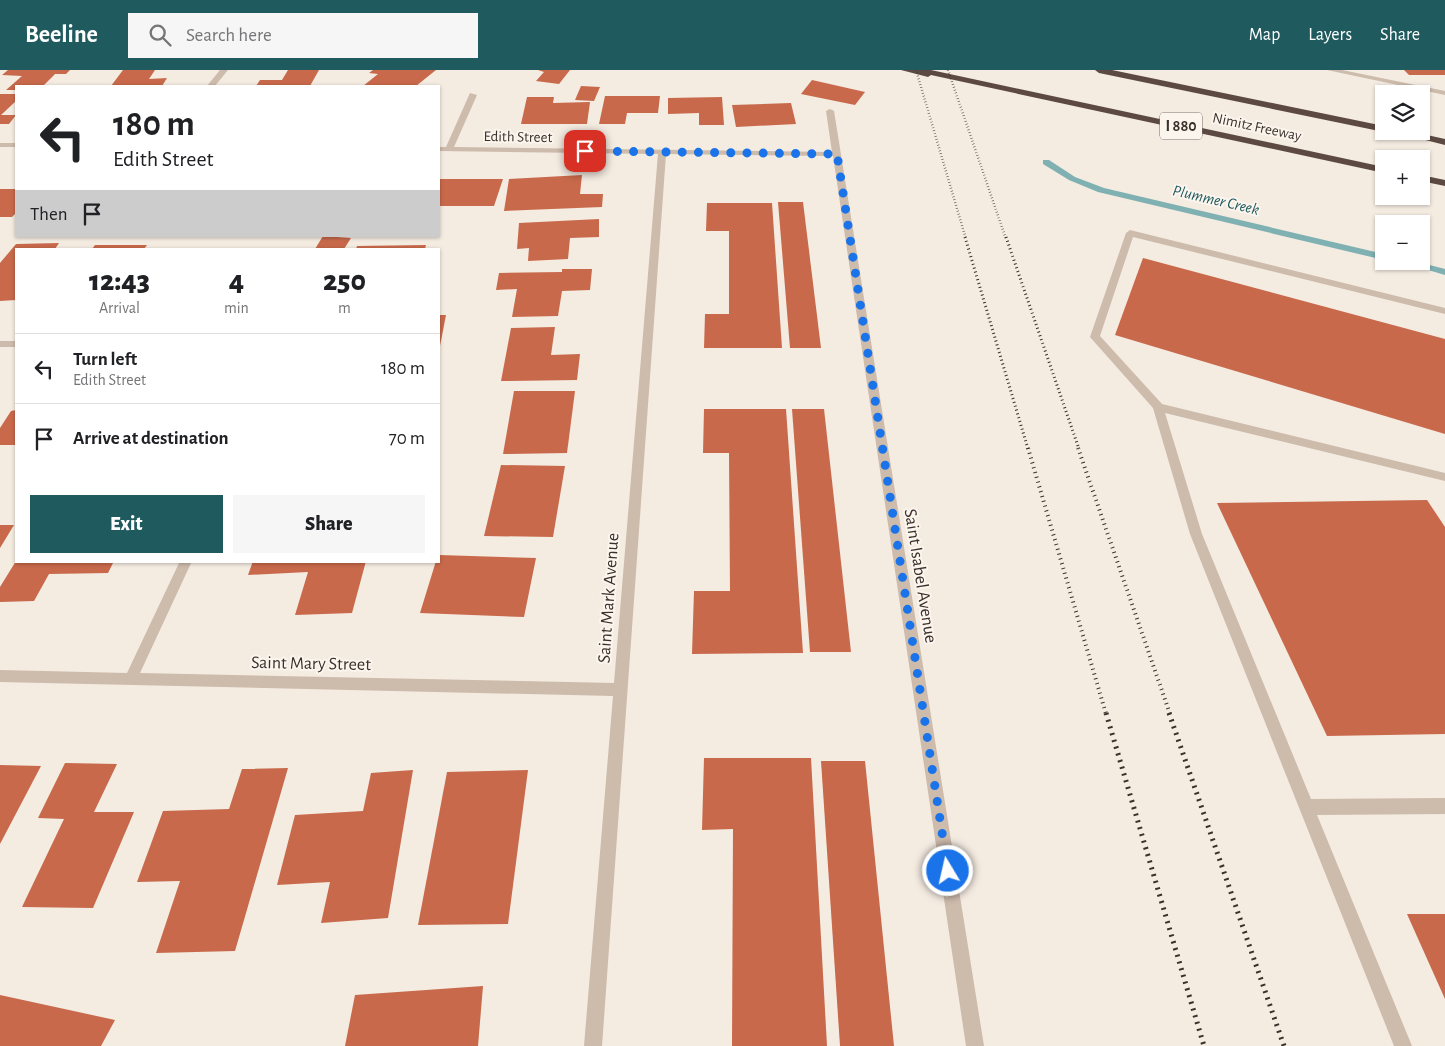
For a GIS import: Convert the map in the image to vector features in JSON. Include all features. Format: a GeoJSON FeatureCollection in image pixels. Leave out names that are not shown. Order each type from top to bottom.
{"type":"FeatureCollection","features":[{"type":"Feature","properties":{"kind":"highway"},"geometry":{"type":"LineString","coordinates":[[905,70],[979,83]]}},
{"type":"Feature","properties":{"kind":"highway","name":"Nimitz Freeway"},"geometry":{"type":"LineString","coordinates":[[919,70],[1375,168]]}},
{"type":"Feature","properties":{"kind":"highway","name":"Nimitz Freeway"},"geometry":{"type":"LineString","coordinates":[[1099,70],[1375,127]]}},
{"type":"Feature","properties":{"kind":"highway"},"geometry":{"type":"LineString","coordinates":[[1430,139],[1445,142]]}},
{"type":"Feature","properties":{"kind":"highway"},"geometry":{"type":"LineString","coordinates":[[1430,180],[1445,183]]}},
{"type":"Feature","properties":{"kind":"street"},"geometry":{"type":"LineString","coordinates":[[212,85],[224,70]]}},
{"type":"Feature","properties":{"kind":"street"},"geometry":{"type":"LineString","coordinates":[[1331,70],[1445,93]]}},
{"type":"Feature","properties":{"kind":"street"},"geometry":{"type":"LineString","coordinates":[[449,150],[473,95]]}},
{"type":"Feature","properties":{"kind":"street","name":"Saint Isabel Avenue"},"geometry":{"type":"LineString","coordinates":[[830,111],[975,1046]]}},
{"type":"Feature","properties":{"kind":"street"},"geometry":{"type":"LineString","coordinates":[[0,145],[15,145]]}},
{"type":"Feature","properties":{"kind":"street","name":"Edith Street"},"geometry":{"type":"LineString","coordinates":[[440,149],[837,154]]}},
{"type":"Feature","properties":{"kind":"street","name":"Saint Mark Avenue"},"geometry":{"type":"LineString","coordinates":[[593,1046],[662,152]]}},
{"type":"Feature","properties":{"kind":"street"},"geometry":{"type":"LineString","coordinates":[[1403,1046],[1196,534],[1158,407],[1095,337],[1130,233],[1445,311]]}},
{"type":"Feature","properties":{"kind":"street"},"geometry":{"type":"LineString","coordinates":[[0,344],[15,344]]}},
{"type":"Feature","properties":{"kind":"street"},"geometry":{"type":"LineString","coordinates":[[1158,407],[1445,477]]}},
{"type":"Feature","properties":{"kind":"street"},"geometry":{"type":"LineString","coordinates":[[131,678],[185,563]]}},
{"type":"Feature","properties":{"kind":"street","name":"Saint Mary Street"},"geometry":{"type":"LineString","coordinates":[[0,676],[621,690]]}},
{"type":"Feature","properties":{"kind":"street"},"geometry":{"type":"LineString","coordinates":[[1307,807],[1445,806]]}},
{"type":"Feature","properties":{"kind":"building"},"geometry":{"type":"Polygon","coordinates":[[[8,70],[70,70],[66,74],[55,74],[44,85],[15,85],[15,90],[6,90],[22,76],[2,75],[8,70]]]}},
{"type":"Feature","properties":{"kind":"building"},"geometry":{"type":"Polygon","coordinates":[[[123,70],[155,70],[149,79],[167,78],[163,85],[112,85],[123,70]]]}},
{"type":"Feature","properties":{"kind":"building"},"geometry":{"type":"Polygon","coordinates":[[[288,70],[319,70],[311,85],[257,85],[260,80],[282,80],[288,70]]]}},
{"type":"Feature","properties":{"kind":"building"},"geometry":{"type":"Polygon","coordinates":[[[373,70],[436,70],[417,85],[364,85],[378,74],[369,73],[373,70]]]}},
{"type":"Feature","properties":{"kind":"building"},"geometry":{"type":"Polygon","coordinates":[[[538,70],[570,70],[559,84],[536,81],[544,72],[538,70]]]}},
{"type":"Feature","properties":{"kind":"building"},"geometry":{"type":"Polygon","coordinates":[[[1404,70],[1445,70],[1445,75],[1409,75],[1404,70]]]}},
{"type":"Feature","properties":{"kind":"building"},"geometry":{"type":"Polygon","coordinates":[[[812,80],[865,92],[855,105],[801,94],[812,80]]]}},
{"type":"Feature","properties":{"kind":"building"},"geometry":{"type":"Polygon","coordinates":[[[581,86],[600,87],[594,101],[575,100],[581,86]]]}},
{"type":"Feature","properties":{"kind":"building"},"geometry":{"type":"Polygon","coordinates":[[[0,94],[15,94],[15,102],[1,115],[15,116],[9,124],[0,124],[0,94]]]}},
{"type":"Feature","properties":{"kind":"building"},"geometry":{"type":"Polygon","coordinates":[[[605,96],[660,96],[658,113],[627,113],[625,124],[599,124],[605,96]]]}},
{"type":"Feature","properties":{"kind":"building"},"geometry":{"type":"Polygon","coordinates":[[[527,97],[554,97],[553,103],[590,102],[587,124],[521,124],[527,97]]]}},
{"type":"Feature","properties":{"kind":"building"},"geometry":{"type":"Polygon","coordinates":[[[722,97],[724,125],[699,125],[699,113],[668,114],[668,98],[722,97]]]}},
{"type":"Feature","properties":{"kind":"building"},"geometry":{"type":"Polygon","coordinates":[[[791,103],[796,124],[736,127],[732,105],[791,103]]]}},
{"type":"Feature","properties":{"kind":"building"},"geometry":{"type":"Polygon","coordinates":[[[582,175],[580,194],[603,194],[602,207],[504,211],[509,179],[582,175]]]}},
{"type":"Feature","properties":{"kind":"building"},"geometry":{"type":"Polygon","coordinates":[[[440,179],[503,179],[494,206],[440,206],[440,179]]]}},
{"type":"Feature","properties":{"kind":"building"},"geometry":{"type":"Polygon","coordinates":[[[0,189],[15,189],[15,214],[12,217],[0,217],[0,189]]]}},
{"type":"Feature","properties":{"kind":"building"},"geometry":{"type":"Polygon","coordinates":[[[778,202],[803,202],[821,348],[790,348],[778,202]]]}},
{"type":"Feature","properties":{"kind":"building"},"geometry":{"type":"Polygon","coordinates":[[[707,203],[772,203],[782,348],[704,348],[705,314],[729,314],[729,231],[706,231],[707,203]]]}},
{"type":"Feature","properties":{"kind":"building"},"geometry":{"type":"Polygon","coordinates":[[[599,219],[599,237],[570,238],[568,259],[528,261],[529,248],[517,249],[519,223],[599,219]]]}},
{"type":"Feature","properties":{"kind":"building"},"geometry":{"type":"Polygon","coordinates":[[[322,237],[351,238],[345,248],[316,248],[322,237]]]}},
{"type":"Feature","properties":{"kind":"building"},"geometry":{"type":"Polygon","coordinates":[[[59,243],[56,248],[15,248],[15,300],[0,301],[0,263],[16,244],[59,243]]]}},
{"type":"Feature","properties":{"kind":"building"},"geometry":{"type":"Polygon","coordinates":[[[95,245],[147,245],[145,248],[93,248],[95,245]]]}},
{"type":"Feature","properties":{"kind":"building"},"geometry":{"type":"Polygon","coordinates":[[[426,245],[425,248],[356,248],[357,246],[426,245]]]}},
{"type":"Feature","properties":{"kind":"building"},"geometry":{"type":"Polygon","coordinates":[[[1143,258],[1445,339],[1445,434],[1115,335],[1143,258]]]}},
{"type":"Feature","properties":{"kind":"building"},"geometry":{"type":"Polygon","coordinates":[[[562,269],[592,269],[590,290],[562,291],[558,316],[512,317],[517,289],[496,290],[499,273],[562,272],[562,269]]]}},
{"type":"Feature","properties":{"kind":"building"},"geometry":{"type":"Polygon","coordinates":[[[440,315],[446,315],[440,346],[440,315]]]}},
{"type":"Feature","properties":{"kind":"building"},"geometry":{"type":"Polygon","coordinates":[[[555,327],[551,355],[580,354],[577,380],[501,381],[511,328],[555,327]]]}},
{"type":"Feature","properties":{"kind":"building"},"geometry":{"type":"Polygon","coordinates":[[[514,391],[575,391],[567,453],[503,454],[514,391]]]}},
{"type":"Feature","properties":{"kind":"building"},"geometry":{"type":"Polygon","coordinates":[[[704,409],[786,409],[803,653],[692,654],[694,591],[730,591],[729,453],[703,453],[704,409]]]}},
{"type":"Feature","properties":{"kind":"building"},"geometry":{"type":"Polygon","coordinates":[[[792,409],[824,409],[851,652],[810,652],[792,409]]]}},
{"type":"Feature","properties":{"kind":"building"},"geometry":{"type":"Polygon","coordinates":[[[15,410],[15,445],[0,445],[0,428],[11,411],[15,410]]]}},
{"type":"Feature","properties":{"kind":"building"},"geometry":{"type":"Polygon","coordinates":[[[501,465],[565,466],[553,537],[484,536],[501,465]]]}},
{"type":"Feature","properties":{"kind":"building"},"geometry":{"type":"Polygon","coordinates":[[[1427,500],[1445,527],[1445,734],[1327,736],[1217,503],[1427,500]]]}},
{"type":"Feature","properties":{"kind":"building"},"geometry":{"type":"Polygon","coordinates":[[[0,525],[14,525],[0,548],[0,525]]]}},
{"type":"Feature","properties":{"kind":"building"},"geometry":{"type":"Polygon","coordinates":[[[440,555],[536,558],[524,617],[420,613],[435,563],[440,563],[440,555]]]}},
{"type":"Feature","properties":{"kind":"building"},"geometry":{"type":"Polygon","coordinates":[[[15,563],[113,563],[108,573],[49,574],[34,601],[0,602],[0,587],[15,563]]]}},
{"type":"Feature","properties":{"kind":"building"},"geometry":{"type":"Polygon","coordinates":[[[252,563],[365,563],[352,613],[295,615],[308,572],[248,575],[252,563]]]}},
{"type":"Feature","properties":{"kind":"building"},"geometry":{"type":"Polygon","coordinates":[[[704,758],[811,758],[827,1046],[732,1046],[733,829],[702,830],[704,758]]]}},
{"type":"Feature","properties":{"kind":"building"},"geometry":{"type":"Polygon","coordinates":[[[821,761],[865,761],[894,1046],[840,1046],[821,761]]]}},
{"type":"Feature","properties":{"kind":"building"},"geometry":{"type":"Polygon","coordinates":[[[65,763],[117,764],[94,812],[134,812],[93,908],[22,907],[64,819],[38,818],[65,763]]]}},
{"type":"Feature","properties":{"kind":"building"},"geometry":{"type":"Polygon","coordinates":[[[0,765],[41,766],[0,844],[0,765]]]}},
{"type":"Feature","properties":{"kind":"building"},"geometry":{"type":"Polygon","coordinates":[[[288,768],[235,951],[156,953],[180,881],[137,882],[163,811],[229,809],[242,769],[288,768]]]}},
{"type":"Feature","properties":{"kind":"building"},"geometry":{"type":"Polygon","coordinates":[[[413,770],[388,918],[321,923],[330,882],[277,885],[295,815],[363,811],[371,773],[413,770]]]}},
{"type":"Feature","properties":{"kind":"building"},"geometry":{"type":"Polygon","coordinates":[[[528,770],[508,924],[418,925],[447,772],[528,770]]]}},
{"type":"Feature","properties":{"kind":"building"},"geometry":{"type":"Polygon","coordinates":[[[1407,914],[1445,914],[1445,999],[1407,914]]]}},
{"type":"Feature","properties":{"kind":"building"},"geometry":{"type":"Polygon","coordinates":[[[483,986],[478,1046],[345,1046],[355,995],[483,986]]]}},
{"type":"Feature","properties":{"kind":"building"},"geometry":{"type":"Polygon","coordinates":[[[0,995],[115,1020],[101,1046],[0,1046],[0,995]]]}},
{"type":"Feature","properties":{"kind":"waterway","name":"Plummer Creek"},"geometry":{"type":"LineString","coordinates":[[1046,162],[1072,179],[1101,190],[1375,255]]}},
{"type":"Feature","properties":{"kind":"waterway","name":"Plummer Creek"},"geometry":{"type":"LineString","coordinates":[[1430,268],[1445,272]]}},
{"type":"Feature","properties":{"kind":"railway"},"geometry":{"type":"LineString","coordinates":[[916,70],[966,239]]}},
{"type":"Feature","properties":{"kind":"railway"},"geometry":{"type":"LineString","coordinates":[[948,70],[1006,239]]}},
{"type":"Feature","properties":{"kind":"railway"},"geometry":{"type":"LineString","coordinates":[[965,237],[1028,449]]}},
{"type":"Feature","properties":{"kind":"railway"},"geometry":{"type":"LineString","coordinates":[[1006,237],[1079,449]]}},
{"type":"Feature","properties":{"kind":"railway"},"geometry":{"type":"LineString","coordinates":[[1028,448],[1106,714]]}},
{"type":"Feature","properties":{"kind":"railway"},"geometry":{"type":"LineString","coordinates":[[1078,448],[1170,714]]}},
{"type":"Feature","properties":{"kind":"railway"},"geometry":{"type":"LineString","coordinates":[[1106,713],[1204,1046]]}},
{"type":"Feature","properties":{"kind":"railway"},"geometry":{"type":"LineString","coordinates":[[1169,713],[1284,1046]]}},
{"type":"Feature","properties":{"kind":"route"},"geometry":{"type":"LineString","coordinates":[[585,151],[837,154],[948,871]]}}]}
